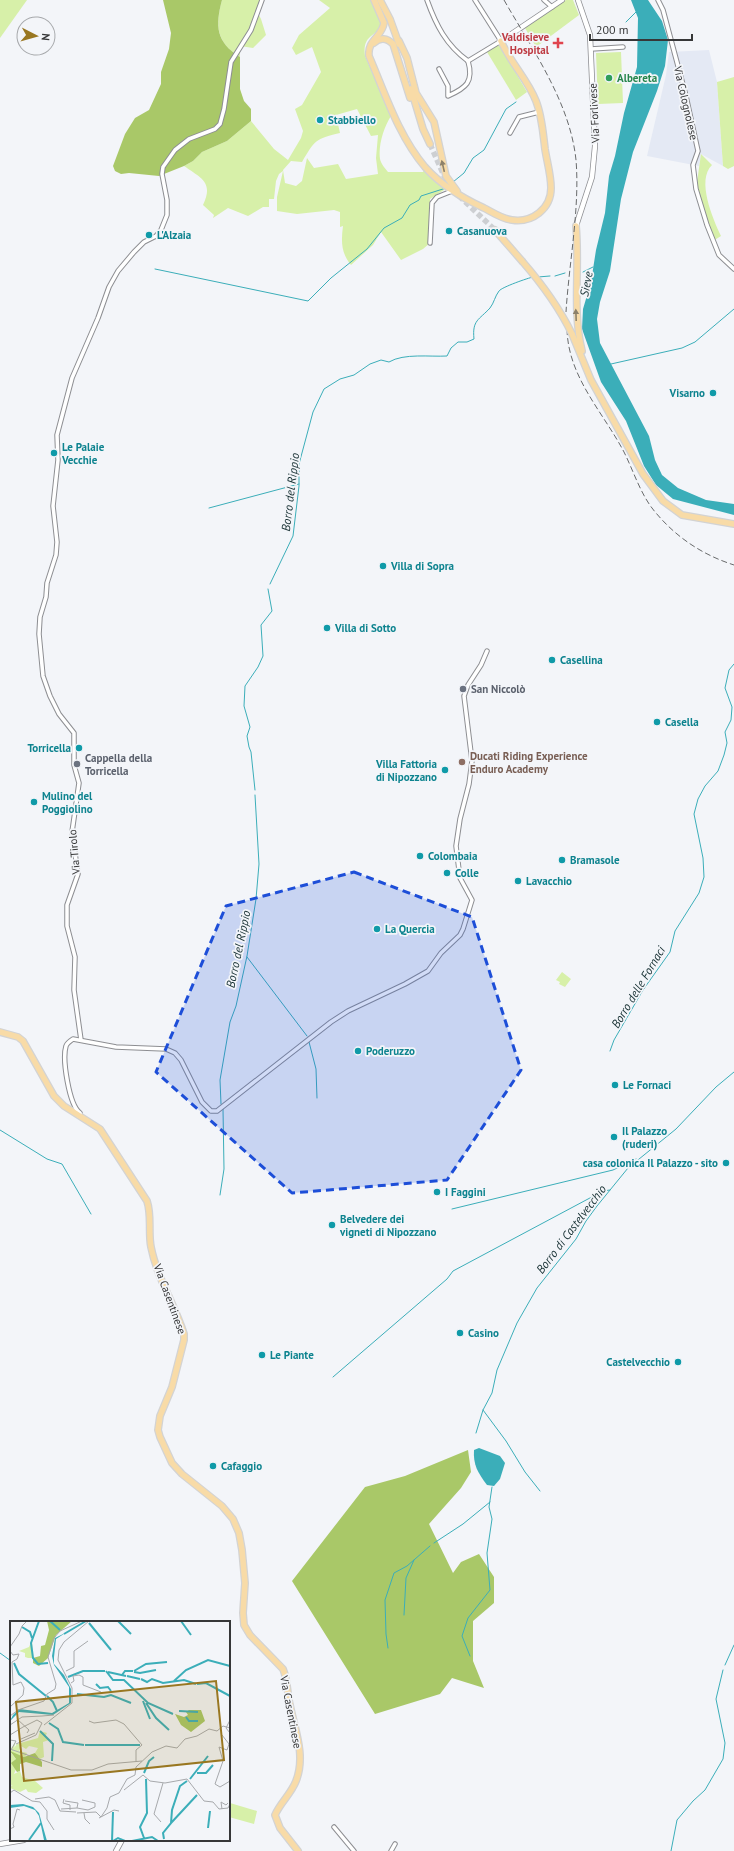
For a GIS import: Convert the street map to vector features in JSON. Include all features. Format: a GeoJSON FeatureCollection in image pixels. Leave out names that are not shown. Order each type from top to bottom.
{"type":"FeatureCollection","features":[{"type":"Feature","properties":{"kind":"main road"},"geometry":{"type":"LineString","coordinates":[[374,0],[384,23],[380,32],[369,46],[369,56],[402,132],[425,168],[448,188],[464,198],[510,220],[529,219],[538,215],[545,207],[551,189],[539,112],[532,93],[501,41]]}},
{"type":"Feature","properties":{"kind":"main road"},"geometry":{"type":"LineString","coordinates":[[380,0],[407,58],[416,93],[436,126],[446,176],[452,187],[464,198]]}},
{"type":"Feature","properties":{"kind":"main road"},"geometry":{"type":"LineString","coordinates":[[369,56],[371,45],[378,39],[384,39],[393,44],[414,110],[430,144]]}},
{"type":"Feature","properties":{"kind":"main road"},"geometry":{"type":"LineString","coordinates":[[399,41],[423,129]]}},
{"type":"Feature","properties":{"kind":"main road"},"geometry":{"type":"LineString","coordinates":[[576,226],[578,274],[576,319],[582,351],[591,380]]}},
{"type":"Feature","properties":{"kind":"main road"},"geometry":{"type":"LineString","coordinates":[[495,230],[536,277],[558,308],[572,334],[591,380],[643,474],[663,501],[682,515],[734,524]]}},
{"type":"Feature","properties":{"kind":"main road","name":"Via Casentinese"},"geometry":{"type":"LineString","coordinates":[[0,1032],[18,1037],[23,1041],[54,1096],[64,1106],[100,1129],[141,1190],[150,1209],[151,1247],[169,1300],[184,1334],[184,1340],[172,1387],[160,1416],[158,1430],[172,1464],[228,1512],[239,1533],[245,1583],[243,1613],[244,1625],[250,1635],[283,1669],[286,1675],[290,1707],[299,1742],[300,1756],[296,1780],[290,1794],[278,1809],[275,1816],[280,1828],[298,1851]]}},
{"type":"Feature","properties":{"kind":"street","name":"Via Tirolo"},"geometry":{"type":"LineString","coordinates":[[80,1040],[74,990],[75,957],[67,926],[67,905],[78,874],[72,832],[79,783],[74,759],[74,734],[59,714],[50,696],[43,676],[39,634],[40,617],[46,597],[46,583],[56,555],[57,542],[53,506],[58,460],[57,435],[61,415],[72,378],[98,318],[109,287],[118,271],[134,252],[144,242],[156,236],[161,230],[167,215],[167,200],[162,174],[163,167],[175,150],[189,139],[215,129],[220,124],[231,62],[251,30],[262,0]]}},
{"type":"Feature","properties":{"kind":"street"},"geometry":{"type":"LineString","coordinates":[[427,0],[435,21],[446,41],[454,50],[468,61],[470,71],[467,84],[462,90],[448,96],[448,86],[439,69]]}},
{"type":"Feature","properties":{"kind":"street"},"geometry":{"type":"LineString","coordinates":[[475,0],[501,41]]}},
{"type":"Feature","properties":{"kind":"street"},"geometry":{"type":"LineString","coordinates":[[544,0],[552,7]]}},
{"type":"Feature","properties":{"kind":"street"},"geometry":{"type":"LineString","coordinates":[[468,61],[562,0]]}},
{"type":"Feature","properties":{"kind":"street","name":"Via Forlivese"},"geometry":{"type":"LineString","coordinates":[[576,226],[592,177],[595,160],[591,49],[589,33],[578,0]]}},
{"type":"Feature","properties":{"kind":"street","name":"Via Colognolese"},"geometry":{"type":"LineString","coordinates":[[658,0],[663,10],[684,88],[698,151],[693,165],[696,189],[707,225],[719,255],[734,269]]}},
{"type":"Feature","properties":{"kind":"street"},"geometry":{"type":"LineString","coordinates":[[591,49],[623,47]]}},
{"type":"Feature","properties":{"kind":"street"},"geometry":{"type":"LineString","coordinates":[[510,133],[519,117],[539,112]]}},
{"type":"Feature","properties":{"kind":"street"},"geometry":{"type":"LineString","coordinates":[[430,243],[432,203],[448,188]]}},
{"type":"Feature","properties":{"kind":"street"},"geometry":{"type":"LineString","coordinates":[[79,1116],[80,1113],[76,1110],[72,1102],[70,1091],[66,1053],[68,1042],[80,1040],[116,1047],[166,1049],[174,1053],[181,1060],[202,1102],[211,1111],[217,1111],[331,1022],[348,1011],[406,984],[428,971],[441,953],[460,936],[472,900],[460,878],[456,846],[460,819],[469,784],[472,761],[465,714],[464,696],[468,685],[488,651]]}},
{"type":"Feature","properties":{"kind":"street"},"geometry":{"type":"LineString","coordinates":[[334,1827],[354,1851]]}},
{"type":"Feature","properties":{"kind":"street"},"geometry":{"type":"LineString","coordinates":[[0,1844],[18,1841]]}},
{"type":"Feature","properties":{"kind":"street"},"geometry":{"type":"LineString","coordinates":[[116,1851],[121,1841]]}},
{"type":"Feature","properties":{"kind":"street"},"geometry":{"type":"LineString","coordinates":[[391,1851],[395,1844]]}},
{"type":"Feature","properties":{"kind":"highlighted area"},"geometry":{"type":"Polygon","coordinates":[[[354,872],[472,917],[521,1070],[447,1180],[292,1193],[156,1072],[226,906],[354,872]]]}},
{"type":"Feature","properties":{"kind":"shaded area"},"geometry":{"type":"Polygon","coordinates":[[[709,50],[717,82],[723,166],[701,154],[699,166],[647,156],[666,75],[669,52],[709,50]]]}},
{"type":"Feature","properties":{"kind":"green space"},"geometry":{"type":"Polygon","coordinates":[[[0,0],[27,0],[0,38],[0,0]]]}},
{"type":"Feature","properties":{"kind":"green space"},"geometry":{"type":"Polygon","coordinates":[[[163,0],[222,0],[218,18],[219,33],[226,45],[240,57],[240,89],[244,101],[251,109],[251,121],[227,141],[202,152],[193,161],[184,166],[159,176],[129,173],[121,174],[115,171],[113,166],[125,134],[135,118],[149,110],[161,84],[161,72],[169,49],[171,33],[163,0]]]}},
{"type":"Feature","properties":{"kind":"green space"},"geometry":{"type":"Polygon","coordinates":[[[222,0],[262,0],[258,13],[266,35],[253,48],[240,46],[240,57],[226,45],[219,33],[218,18],[222,0]]]}},
{"type":"Feature","properties":{"kind":"green space"},"geometry":{"type":"Polygon","coordinates":[[[319,0],[371,0],[381,24],[376,32],[367,40],[365,56],[391,116],[386,125],[381,142],[381,161],[388,172],[423,172],[425,168],[442,184],[444,190],[430,199],[430,243],[423,249],[401,260],[381,232],[373,245],[351,265],[345,256],[342,247],[343,226],[340,227],[340,212],[334,210],[297,214],[277,211],[277,197],[283,171],[279,174],[276,181],[274,199],[269,199],[269,207],[263,207],[248,216],[228,208],[213,218],[214,215],[203,205],[207,191],[204,181],[184,166],[193,161],[202,152],[227,141],[251,121],[274,149],[288,160],[301,138],[303,131],[295,109],[302,105],[321,72],[312,47],[296,55],[292,48],[299,35],[330,8],[319,0]],[[357,109],[336,115],[340,133],[325,137],[316,142],[302,162],[291,161],[283,170],[285,183],[296,186],[302,181],[307,158],[314,168],[338,164],[346,179],[378,174],[376,158],[378,135],[371,136],[357,109]]]}},
{"type":"Feature","properties":{"kind":"green space"},"geometry":{"type":"Polygon","coordinates":[[[566,0],[573,0],[579,15],[536,47],[525,28],[566,0]]]}},
{"type":"Feature","properties":{"kind":"green space"},"geometry":{"type":"Polygon","coordinates":[[[499,44],[527,92],[516,100],[487,52],[499,44]]]}},
{"type":"Feature","properties":{"kind":"green space","name":"Albereta"},"geometry":{"type":"Polygon","coordinates":[[[621,52],[623,103],[598,104],[596,53],[621,52]]]}},
{"type":"Feature","properties":{"kind":"green space"},"geometry":{"type":"Polygon","coordinates":[[[734,77],[734,166],[728,169],[723,166],[717,82],[734,77]]]}},
{"type":"Feature","properties":{"kind":"green space"},"geometry":{"type":"Polygon","coordinates":[[[701,154],[712,165],[707,172],[706,190],[710,210],[721,236],[713,241],[696,189],[701,154]]]}},
{"type":"Feature","properties":{"kind":"green space"},"geometry":{"type":"Polygon","coordinates":[[[562,972],[571,979],[565,987],[559,984],[560,982],[556,980],[562,972]]]}},
{"type":"Feature","properties":{"kind":"green space"},"geometry":{"type":"Polygon","coordinates":[[[468,1450],[471,1472],[461,1488],[429,1524],[453,1573],[461,1562],[479,1554],[494,1577],[494,1603],[473,1621],[473,1661],[484,1688],[452,1678],[440,1694],[375,1714],[292,1581],[365,1487],[405,1476],[468,1450]]]}},
{"type":"Feature","properties":{"kind":"green space"},"geometry":{"type":"Polygon","coordinates":[[[230,1803],[257,1811],[254,1824],[230,1817],[230,1803]]]}},
{"type":"Feature","properties":{"kind":"water","name":"Sieve"},"geometry":{"type":"Polygon","coordinates":[[[631,0],[648,0],[662,21],[668,40],[665,66],[657,91],[633,152],[621,199],[610,271],[600,302],[597,319],[600,343],[649,436],[655,460],[662,475],[678,488],[706,500],[734,504],[734,515],[673,499],[656,485],[644,466],[626,421],[601,382],[582,329],[583,309],[591,282],[596,250],[605,213],[609,176],[637,67],[638,18],[631,0]]]}},
{"type":"Feature","properties":{"kind":"water"},"geometry":{"type":"Polygon","coordinates":[[[479,1448],[500,1456],[505,1463],[500,1479],[494,1486],[487,1485],[477,1469],[474,1460],[474,1450],[479,1448]]]}},
{"type":"Feature","properties":{"kind":"waterway"},"geometry":{"type":"LineString","coordinates":[[626,22],[636,12]]}},
{"type":"Feature","properties":{"kind":"waterway"},"geometry":{"type":"LineString","coordinates":[[453,182],[464,173],[473,158],[484,150],[506,109],[516,102]]}},
{"type":"Feature","properties":{"kind":"waterway"},"geometry":{"type":"LineString","coordinates":[[155,269],[308,301],[331,278],[367,249],[384,228],[402,218],[410,205],[419,200],[421,196],[446,188]]}},
{"type":"Feature","properties":{"kind":"waterway","name":"Borro del Rippio"},"geometry":{"type":"LineString","coordinates":[[583,272],[593,267]]}},
{"type":"Feature","properties":{"kind":"waterway","name":"Borro del Rippio"},"geometry":{"type":"LineString","coordinates":[[555,276],[565,273]]}},
{"type":"Feature","properties":{"kind":"waterway","name":"Borro del Rippio"},"geometry":{"type":"LineString","coordinates":[[538,277],[550,276]]}},
{"type":"Feature","properties":{"kind":"waterway","name":"Borro del Rippio"},"geometry":{"type":"LineString","coordinates":[[270,584],[293,536],[299,486],[299,464],[313,412],[324,389],[340,379],[354,375],[370,364],[381,360],[389,362],[409,356],[447,356],[451,348],[458,342],[467,342],[474,339],[475,324],[493,304],[496,295],[501,289],[533,277]]}},
{"type":"Feature","properties":{"kind":"waterway"},"geometry":{"type":"LineString","coordinates":[[611,364],[682,348],[695,342],[734,309]]}},
{"type":"Feature","properties":{"kind":"waterway"},"geometry":{"type":"LineString","coordinates":[[209,508],[299,484]]}},
{"type":"Feature","properties":{"kind":"waterway","name":"Borro del Rippio"},"geometry":{"type":"LineString","coordinates":[[255,790],[251,752],[247,736],[250,727],[244,706],[245,686],[258,667],[263,656],[261,625],[272,611],[268,589]]}},
{"type":"Feature","properties":{"kind":"waterway","name":"Borro delle Fornaci"},"geometry":{"type":"LineString","coordinates":[[610,1051],[614,1040],[643,990],[670,952],[675,931],[699,893],[704,877],[703,858],[694,814],[698,799],[705,786],[718,771],[724,755],[727,743],[725,732],[731,720],[732,707],[725,688],[729,670],[734,664]]}},
{"type":"Feature","properties":{"kind":"waterway","name":"Borro del Rippio"},"geometry":{"type":"LineString","coordinates":[[221,1104],[220,1080],[230,1022],[236,1006],[247,956],[256,899],[259,864],[255,795]]}},
{"type":"Feature","properties":{"kind":"waterway"},"geometry":{"type":"LineString","coordinates":[[247,957],[307,1036]]}},
{"type":"Feature","properties":{"kind":"waterway"},"geometry":{"type":"LineString","coordinates":[[309,1042],[316,1069],[317,1098]]}},
{"type":"Feature","properties":{"kind":"waterway","name":"Borro di Castelvecchio"},"geometry":{"type":"LineString","coordinates":[[476,1433],[483,1410],[492,1393],[497,1370],[517,1323],[537,1288],[576,1239],[586,1221],[597,1206],[628,1168],[676,1129],[716,1087],[734,1072]]}},
{"type":"Feature","properties":{"kind":"waterway","name":"Borro del Rippio"},"geometry":{"type":"LineString","coordinates":[[220,1195],[224,1169],[223,1109]]}},
{"type":"Feature","properties":{"kind":"waterway"},"geometry":{"type":"LineString","coordinates":[[0,1130],[47,1159],[62,1164],[91,1214]]}},
{"type":"Feature","properties":{"kind":"waterway"},"geometry":{"type":"LineString","coordinates":[[452,1209],[613,1170],[636,1159]]}},
{"type":"Feature","properties":{"kind":"waterway"},"geometry":{"type":"LineString","coordinates":[[333,1377],[447,1279],[453,1271],[603,1191],[610,1190]]}},
{"type":"Feature","properties":{"kind":"waterway"},"geometry":{"type":"LineString","coordinates":[[483,1410],[506,1441],[525,1472],[540,1491]]}},
{"type":"Feature","properties":{"kind":"waterway"},"geometry":{"type":"LineString","coordinates":[[470,1656],[462,1636],[468,1618],[490,1590],[487,1553],[492,1519],[489,1507],[492,1487]]}},
{"type":"Feature","properties":{"kind":"waterway"},"geometry":{"type":"LineString","coordinates":[[434,1543],[463,1524],[490,1502]]}},
{"type":"Feature","properties":{"kind":"waterway"},"geometry":{"type":"LineString","coordinates":[[388,1648],[385,1600],[394,1573],[407,1566],[430,1546]]}},
{"type":"Feature","properties":{"kind":"waterway"},"geometry":{"type":"LineString","coordinates":[[404,1615],[406,1578],[414,1560]]}},
{"type":"Feature","properties":{"kind":"waterway"},"geometry":{"type":"LineString","coordinates":[[725,1665],[734,1645]]}},
{"type":"Feature","properties":{"kind":"waterway"},"geometry":{"type":"LineString","coordinates":[[0,1653],[10,1660]]}},
{"type":"Feature","properties":{"kind":"waterway"},"geometry":{"type":"LineString","coordinates":[[671,1851],[677,1820],[693,1801],[705,1790],[723,1759],[725,1743],[716,1699],[723,1670]]}},
{"type":"Feature","properties":{"kind":"tunnel"},"geometry":{"type":"LineString","coordinates":[[430,144],[445,178]]}},
{"type":"Feature","properties":{"kind":"tunnel"},"geometry":{"type":"LineString","coordinates":[[459,196],[495,230]]}},
{"type":"Feature","properties":{"kind":"railway"},"geometry":{"type":"LineString","coordinates":[[504,0],[538,57],[558,97],[572,138],[576,160],[577,197],[566,312]]}},
{"type":"Feature","properties":{"kind":"railway"},"geometry":{"type":"LineString","coordinates":[[567,329],[573,363],[588,394],[616,437],[646,499],[664,522],[691,545],[701,551],[734,565]]}},
{"type":"Feature","properties":{"kind":"place","name":"Valdisieve Hospital"},"geometry":{"type":"Point","coordinates":[558,43]}},
{"type":"Feature","properties":{"kind":"place","name":"Albereta"},"geometry":{"type":"Point","coordinates":[609,78]}},
{"type":"Feature","properties":{"kind":"place","name":"Stabbiello"},"geometry":{"type":"Point","coordinates":[320,120]}},
{"type":"Feature","properties":{"kind":"place","name":"Casanuova"},"geometry":{"type":"Point","coordinates":[449,231]}},
{"type":"Feature","properties":{"kind":"place","name":"L'Alzaia"},"geometry":{"type":"Point","coordinates":[149,235]}},
{"type":"Feature","properties":{"kind":"place","name":"Visarno"},"geometry":{"type":"Point","coordinates":[713,393]}},
{"type":"Feature","properties":{"kind":"place","name":"Le Palaie Vecchie"},"geometry":{"type":"Point","coordinates":[54,453]}},
{"type":"Feature","properties":{"kind":"place","name":"Villa di Sopra"},"geometry":{"type":"Point","coordinates":[383,566]}},
{"type":"Feature","properties":{"kind":"place","name":"Villa di Sotto"},"geometry":{"type":"Point","coordinates":[327,628]}},
{"type":"Feature","properties":{"kind":"place","name":"Casellina"},"geometry":{"type":"Point","coordinates":[552,660]}},
{"type":"Feature","properties":{"kind":"place","name":"San Niccolò"},"geometry":{"type":"Point","coordinates":[463,689]}},
{"type":"Feature","properties":{"kind":"place","name":"Casella"},"geometry":{"type":"Point","coordinates":[657,722]}},
{"type":"Feature","properties":{"kind":"place","name":"Torricella"},"geometry":{"type":"Point","coordinates":[79,748]}},
{"type":"Feature","properties":{"kind":"place","name":"Ducati Riding Experience Enduro Academy"},"geometry":{"type":"Point","coordinates":[462,762]}},
{"type":"Feature","properties":{"kind":"place","name":"Cappella della Torricella"},"geometry":{"type":"Point","coordinates":[77,764]}},
{"type":"Feature","properties":{"kind":"place","name":"Villa Fattoria di Nipozzano"},"geometry":{"type":"Point","coordinates":[445,770]}},
{"type":"Feature","properties":{"kind":"place","name":"Mulino del Poggiolino"},"geometry":{"type":"Point","coordinates":[34,802]}},
{"type":"Feature","properties":{"kind":"place","name":"Colombaia"},"geometry":{"type":"Point","coordinates":[420,856]}},
{"type":"Feature","properties":{"kind":"place","name":"Bramasole"},"geometry":{"type":"Point","coordinates":[562,860]}},
{"type":"Feature","properties":{"kind":"place","name":"Colle"},"geometry":{"type":"Point","coordinates":[447,873]}},
{"type":"Feature","properties":{"kind":"place","name":"Lavacchio"},"geometry":{"type":"Point","coordinates":[518,881]}},
{"type":"Feature","properties":{"kind":"place","name":"La Quercia"},"geometry":{"type":"Point","coordinates":[377,929]}},
{"type":"Feature","properties":{"kind":"place","name":"Poderuzzo"},"geometry":{"type":"Point","coordinates":[358,1051]}},
{"type":"Feature","properties":{"kind":"place","name":"Le Fornaci"},"geometry":{"type":"Point","coordinates":[615,1085]}},
{"type":"Feature","properties":{"kind":"place","name":"Il Palazzo (ruderi)"},"geometry":{"type":"Point","coordinates":[614,1137]}},
{"type":"Feature","properties":{"kind":"place","name":"casa colonica Il Palazzo - sito"},"geometry":{"type":"Point","coordinates":[726,1163]}},
{"type":"Feature","properties":{"kind":"place","name":"I Faggini"},"geometry":{"type":"Point","coordinates":[437,1192]}},
{"type":"Feature","properties":{"kind":"place","name":"Belvedere dei vigneti di Nipozzano"},"geometry":{"type":"Point","coordinates":[332,1225]}},
{"type":"Feature","properties":{"kind":"place","name":"Casino"},"geometry":{"type":"Point","coordinates":[460,1333]}},
{"type":"Feature","properties":{"kind":"place","name":"Le Piante"},"geometry":{"type":"Point","coordinates":[262,1355]}},
{"type":"Feature","properties":{"kind":"place","name":"Castelvecchio"},"geometry":{"type":"Point","coordinates":[678,1362]}},
{"type":"Feature","properties":{"kind":"place","name":"Cafaggio"},"geometry":{"type":"Point","coordinates":[213,1466]}}]}
